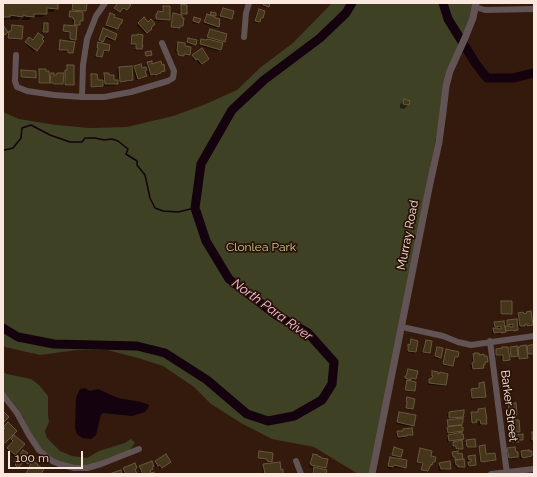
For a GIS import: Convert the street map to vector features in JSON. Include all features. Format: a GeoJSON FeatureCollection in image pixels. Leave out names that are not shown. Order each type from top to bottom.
{"type":"FeatureCollection","features":[{"type":"Feature","properties":{"kind":"street"},"geometry":{"type":"LineString","coordinates":[[82,97],[87,39],[96,16],[105,3]]}},
{"type":"Feature","properties":{"kind":"street"},"geometry":{"type":"LineString","coordinates":[[244,37],[246,13],[249,3]]}},
{"type":"Feature","properties":{"kind":"street"},"geometry":{"type":"LineString","coordinates":[[475,5],[485,10],[534,9]]}},
{"type":"Feature","properties":{"kind":"street","name":"Murray Road"},"geometry":{"type":"LineString","coordinates":[[372,474],[439,142],[446,86],[450,71],[465,38],[475,5]]}},
{"type":"Feature","properties":{"kind":"street"},"geometry":{"type":"LineString","coordinates":[[16,54],[15,81],[17,87],[27,91],[54,95],[104,97],[131,92],[168,81],[173,78],[174,71],[162,43]]}},
{"type":"Feature","properties":{"kind":"street"},"geometry":{"type":"LineString","coordinates":[[402,327],[443,336],[464,344],[534,336]]}},
{"type":"Feature","properties":{"kind":"street","name":"Barker Street"},"geometry":{"type":"LineString","coordinates":[[490,341],[507,473]]}},
{"type":"Feature","properties":{"kind":"street"},"geometry":{"type":"LineString","coordinates":[[3,395],[17,413],[39,450],[52,461],[59,464],[74,468],[87,468],[139,449]]}},
{"type":"Feature","properties":{"kind":"street"},"geometry":{"type":"LineString","coordinates":[[296,460],[301,474]]}},
{"type":"Feature","properties":{"kind":"street"},"geometry":{"type":"LineString","coordinates":[[491,474],[507,473],[534,468]]}},
{"type":"Feature","properties":{"kind":"green space","name":"Clonlea Park"},"geometry":{"type":"Polygon","coordinates":[[[332,3],[476,3],[444,95],[372,474],[358,474],[314,447],[272,439],[241,423],[211,404],[194,387],[163,366],[107,350],[77,350],[40,355],[5,347],[3,345],[3,112],[19,119],[56,125],[90,128],[127,127],[173,116],[206,104],[237,90],[261,67],[293,43],[332,3]]]}},
{"type":"Feature","properties":{"kind":"green space"},"geometry":{"type":"Polygon","coordinates":[[[3,372],[31,379],[39,385],[48,396],[49,422],[45,431],[47,438],[60,451],[72,456],[87,458],[99,451],[125,443],[131,439],[135,443],[129,451],[93,464],[72,466],[55,460],[39,446],[33,438],[23,417],[3,391],[3,372]]]}},
{"type":"Feature","properties":{"kind":"shaded area"},"geometry":{"type":"Polygon","coordinates":[[[85,388],[90,391],[98,389],[118,398],[149,405],[145,412],[132,416],[103,413],[101,415],[96,435],[91,439],[82,438],[77,434],[75,428],[76,398],[80,389],[85,388]]]}},
{"type":"Feature","properties":{"kind":"building"},"geometry":{"type":"Polygon","coordinates":[[[3,3],[58,3],[58,9],[47,8],[47,14],[34,14],[34,17],[25,15],[23,15],[23,17],[10,15],[10,17],[3,17],[3,3]]]}},
{"type":"Feature","properties":{"kind":"building"},"geometry":{"type":"Polygon","coordinates":[[[73,3],[87,3],[86,11],[72,10],[73,3]]]}},
{"type":"Feature","properties":{"kind":"building"},"geometry":{"type":"Polygon","coordinates":[[[118,3],[128,3],[131,5],[127,10],[123,8],[120,12],[114,8],[118,3]]]}},
{"type":"Feature","properties":{"kind":"building"},"geometry":{"type":"Polygon","coordinates":[[[263,3],[270,3],[269,7],[263,5],[263,3]]]}},
{"type":"Feature","properties":{"kind":"building"},"geometry":{"type":"Polygon","coordinates":[[[181,4],[187,5],[187,14],[181,14],[181,4]]]}},
{"type":"Feature","properties":{"kind":"building"},"geometry":{"type":"Polygon","coordinates":[[[163,6],[170,6],[170,20],[156,19],[156,14],[158,11],[163,12],[163,6]]]}},
{"type":"Feature","properties":{"kind":"building"},"geometry":{"type":"Polygon","coordinates":[[[223,8],[234,11],[232,19],[220,16],[223,8]]]}},
{"type":"Feature","properties":{"kind":"building"},"geometry":{"type":"Polygon","coordinates":[[[259,9],[265,11],[260,22],[255,21],[259,9]]]}},
{"type":"Feature","properties":{"kind":"building"},"geometry":{"type":"Polygon","coordinates":[[[70,11],[83,12],[83,21],[80,21],[80,25],[74,25],[75,20],[73,17],[69,17],[70,11]]]}},
{"type":"Feature","properties":{"kind":"building"},"geometry":{"type":"Polygon","coordinates":[[[211,12],[216,13],[216,16],[210,15],[211,12]]]}},
{"type":"Feature","properties":{"kind":"building"},"geometry":{"type":"Polygon","coordinates":[[[110,13],[115,15],[114,17],[123,20],[118,29],[106,25],[110,13]]]}},
{"type":"Feature","properties":{"kind":"building"},"geometry":{"type":"Polygon","coordinates":[[[173,13],[182,15],[182,18],[184,18],[183,26],[180,26],[180,28],[171,27],[173,13]]]}},
{"type":"Feature","properties":{"kind":"building"},"geometry":{"type":"Polygon","coordinates":[[[207,14],[220,19],[219,27],[204,22],[207,14]]]}},
{"type":"Feature","properties":{"kind":"building"},"geometry":{"type":"Polygon","coordinates":[[[144,17],[148,22],[151,19],[155,24],[147,33],[138,23],[144,17]]]}},
{"type":"Feature","properties":{"kind":"building"},"geometry":{"type":"Polygon","coordinates":[[[194,17],[201,19],[199,23],[193,21],[194,17]]]}},
{"type":"Feature","properties":{"kind":"building"},"geometry":{"type":"Polygon","coordinates":[[[44,23],[48,23],[48,32],[43,32],[44,23]]]}},
{"type":"Feature","properties":{"kind":"building"},"geometry":{"type":"Polygon","coordinates":[[[3,25],[8,32],[5,35],[3,33],[3,25]]]}},
{"type":"Feature","properties":{"kind":"building"},"geometry":{"type":"Polygon","coordinates":[[[12,25],[23,26],[22,39],[8,38],[12,25]]]}},
{"type":"Feature","properties":{"kind":"building"},"geometry":{"type":"Polygon","coordinates":[[[64,25],[77,26],[76,40],[70,39],[70,32],[63,31],[64,25]]]}},
{"type":"Feature","properties":{"kind":"building"},"geometry":{"type":"Polygon","coordinates":[[[103,28],[117,34],[115,40],[106,36],[103,42],[99,40],[103,28]]]}},
{"type":"Feature","properties":{"kind":"building"},"geometry":{"type":"Polygon","coordinates":[[[210,29],[227,34],[225,42],[207,37],[210,29]]]}},
{"type":"Feature","properties":{"kind":"building"},"geometry":{"type":"Polygon","coordinates":[[[38,33],[44,37],[42,39],[44,41],[37,51],[25,42],[29,37],[33,40],[38,33]]]}},
{"type":"Feature","properties":{"kind":"building"},"geometry":{"type":"Polygon","coordinates":[[[132,35],[143,35],[142,49],[136,49],[136,44],[131,44],[132,35]]]}},
{"type":"Feature","properties":{"kind":"building"},"geometry":{"type":"Polygon","coordinates":[[[188,38],[197,40],[196,45],[187,42],[188,38]]]}},
{"type":"Feature","properties":{"kind":"building"},"geometry":{"type":"Polygon","coordinates":[[[201,39],[208,39],[223,43],[221,50],[200,44],[201,39]]]}},
{"type":"Feature","properties":{"kind":"building"},"geometry":{"type":"Polygon","coordinates":[[[60,40],[75,42],[73,53],[68,53],[68,50],[59,50],[60,40]]]}},
{"type":"Feature","properties":{"kind":"building"},"geometry":{"type":"Polygon","coordinates":[[[98,42],[110,45],[109,51],[104,50],[102,57],[96,56],[98,42]]]}},
{"type":"Feature","properties":{"kind":"building"},"geometry":{"type":"Polygon","coordinates":[[[178,42],[185,43],[185,46],[191,47],[190,55],[178,55],[178,42]]]}},
{"type":"Feature","properties":{"kind":"building"},"geometry":{"type":"Polygon","coordinates":[[[202,48],[209,59],[202,64],[192,55],[202,48]]]}},
{"type":"Feature","properties":{"kind":"building"},"geometry":{"type":"Polygon","coordinates":[[[151,51],[152,55],[146,56],[145,52],[151,51]]]}},
{"type":"Feature","properties":{"kind":"building"},"geometry":{"type":"Polygon","coordinates":[[[152,61],[152,64],[161,61],[162,65],[164,64],[165,71],[151,75],[147,62],[152,61]]]}},
{"type":"Feature","properties":{"kind":"building"},"geometry":{"type":"Polygon","coordinates":[[[141,64],[142,68],[146,67],[147,70],[145,71],[147,76],[138,79],[134,66],[141,64]]]}},
{"type":"Feature","properties":{"kind":"building"},"geometry":{"type":"Polygon","coordinates":[[[67,65],[74,65],[74,85],[65,85],[65,70],[67,70],[67,65]]]}},
{"type":"Feature","properties":{"kind":"building"},"geometry":{"type":"Polygon","coordinates":[[[132,66],[133,80],[120,82],[119,67],[132,66]]]}},
{"type":"Feature","properties":{"kind":"building"},"geometry":{"type":"Polygon","coordinates":[[[39,69],[46,69],[46,71],[49,71],[50,83],[39,83],[39,69]]]}},
{"type":"Feature","properties":{"kind":"building"},"geometry":{"type":"Polygon","coordinates":[[[21,70],[36,71],[36,78],[21,77],[21,70]]]}},
{"type":"Feature","properties":{"kind":"building"},"geometry":{"type":"Polygon","coordinates":[[[51,73],[57,75],[57,73],[64,73],[63,84],[50,83],[51,73]]]}},
{"type":"Feature","properties":{"kind":"building"},"geometry":{"type":"Polygon","coordinates":[[[104,73],[114,75],[114,80],[118,80],[118,84],[105,84],[104,73]]]}},
{"type":"Feature","properties":{"kind":"building"},"geometry":{"type":"Polygon","coordinates":[[[91,74],[97,74],[98,80],[103,80],[103,86],[91,87],[91,74]]]}},
{"type":"Feature","properties":{"kind":"building"},"geometry":{"type":"Polygon","coordinates":[[[404,99],[410,101],[409,105],[403,104],[404,99]]]}},
{"type":"Feature","properties":{"kind":"building"},"geometry":{"type":"Polygon","coordinates":[[[501,301],[512,301],[512,314],[501,314],[501,301]]]}},
{"type":"Feature","properties":{"kind":"building"},"geometry":{"type":"Polygon","coordinates":[[[531,311],[533,325],[527,326],[527,324],[525,324],[525,326],[520,326],[518,313],[523,312],[524,314],[531,311]]]}},
{"type":"Feature","properties":{"kind":"building"},"geometry":{"type":"Polygon","coordinates":[[[517,319],[518,330],[506,331],[505,326],[513,327],[513,324],[507,325],[507,320],[517,319]]]}},
{"type":"Feature","properties":{"kind":"building"},"geometry":{"type":"Polygon","coordinates":[[[504,321],[506,332],[494,333],[493,328],[501,329],[501,326],[495,327],[494,322],[504,321]]]}},
{"type":"Feature","properties":{"kind":"building"},"geometry":{"type":"Polygon","coordinates":[[[411,339],[418,341],[416,352],[408,351],[408,344],[410,345],[411,339]]]}},
{"type":"Feature","properties":{"kind":"building"},"geometry":{"type":"Polygon","coordinates":[[[426,340],[432,341],[430,353],[423,352],[426,340]]]}},
{"type":"Feature","properties":{"kind":"building"},"geometry":{"type":"Polygon","coordinates":[[[534,344],[534,354],[528,354],[527,346],[534,344]]]}},
{"type":"Feature","properties":{"kind":"building"},"geometry":{"type":"Polygon","coordinates":[[[526,345],[528,358],[519,359],[518,347],[526,345]]]}},
{"type":"Feature","properties":{"kind":"building"},"geometry":{"type":"Polygon","coordinates":[[[517,346],[518,356],[511,357],[510,347],[517,346]]]}},
{"type":"Feature","properties":{"kind":"building"},"geometry":{"type":"Polygon","coordinates":[[[437,347],[443,348],[441,358],[435,356],[437,347]]]}},
{"type":"Feature","properties":{"kind":"building"},"geometry":{"type":"Polygon","coordinates":[[[508,347],[510,360],[503,361],[503,355],[496,355],[496,349],[508,347]]]}},
{"type":"Feature","properties":{"kind":"building"},"geometry":{"type":"Polygon","coordinates":[[[446,349],[459,352],[458,357],[455,357],[453,366],[443,364],[446,349]]]}},
{"type":"Feature","properties":{"kind":"building"},"geometry":{"type":"Polygon","coordinates":[[[479,353],[479,355],[484,354],[484,356],[487,356],[488,362],[485,362],[485,365],[483,365],[484,368],[473,369],[473,354],[479,353]]]}},
{"type":"Feature","properties":{"kind":"building"},"geometry":{"type":"Polygon","coordinates":[[[408,369],[418,371],[416,379],[411,378],[411,380],[405,378],[408,369]]]}},
{"type":"Feature","properties":{"kind":"building"},"geometry":{"type":"Polygon","coordinates":[[[432,371],[438,372],[438,374],[440,372],[448,374],[446,385],[429,383],[429,379],[433,376],[432,371]]]}},
{"type":"Feature","properties":{"kind":"building"},"geometry":{"type":"Polygon","coordinates":[[[407,380],[416,382],[415,391],[405,390],[407,380]]]}},
{"type":"Feature","properties":{"kind":"building"},"geometry":{"type":"Polygon","coordinates":[[[484,382],[486,397],[472,398],[471,389],[479,388],[479,383],[484,382]]]}},
{"type":"Feature","properties":{"kind":"building"},"geometry":{"type":"Polygon","coordinates":[[[407,397],[415,399],[413,409],[406,408],[407,397]]]}},
{"type":"Feature","properties":{"kind":"building"},"geometry":{"type":"Polygon","coordinates":[[[516,403],[517,415],[510,416],[508,404],[516,403]]]}},
{"type":"Feature","properties":{"kind":"building"},"geometry":{"type":"Polygon","coordinates":[[[485,408],[487,424],[481,424],[480,420],[476,420],[477,422],[472,423],[471,412],[478,412],[478,409],[485,408]]]}},
{"type":"Feature","properties":{"kind":"building"},"geometry":{"type":"Polygon","coordinates":[[[464,410],[464,417],[449,418],[449,412],[464,410]]]}},
{"type":"Feature","properties":{"kind":"building"},"geometry":{"type":"Polygon","coordinates":[[[3,411],[9,417],[3,423],[3,411]]]}},
{"type":"Feature","properties":{"kind":"building"},"geometry":{"type":"Polygon","coordinates":[[[399,412],[416,415],[414,426],[397,422],[399,412]]]}},
{"type":"Feature","properties":{"kind":"building"},"geometry":{"type":"Polygon","coordinates":[[[463,418],[462,425],[448,426],[447,420],[463,418]]]}},
{"type":"Feature","properties":{"kind":"building"},"geometry":{"type":"Polygon","coordinates":[[[511,420],[519,420],[520,432],[513,432],[511,420]]]}},
{"type":"Feature","properties":{"kind":"building"},"geometry":{"type":"Polygon","coordinates":[[[8,422],[17,431],[5,443],[3,442],[3,430],[5,428],[3,427],[8,422]]]}},
{"type":"Feature","properties":{"kind":"building"},"geometry":{"type":"Polygon","coordinates":[[[461,425],[463,427],[463,431],[448,433],[447,427],[461,425]]]}},
{"type":"Feature","properties":{"kind":"building"},"geometry":{"type":"Polygon","coordinates":[[[412,428],[413,435],[398,437],[397,431],[412,428]]]}},
{"type":"Feature","properties":{"kind":"building"},"geometry":{"type":"Polygon","coordinates":[[[462,432],[464,439],[449,441],[448,435],[462,432]]]}},
{"type":"Feature","properties":{"kind":"building"},"geometry":{"type":"Polygon","coordinates":[[[532,432],[534,432],[534,440],[532,440],[532,432]]]}},
{"type":"Feature","properties":{"kind":"building"},"geometry":{"type":"Polygon","coordinates":[[[523,434],[523,440],[518,440],[519,442],[510,442],[509,436],[523,434]]]}},
{"type":"Feature","properties":{"kind":"building"},"geometry":{"type":"Polygon","coordinates":[[[14,435],[25,444],[15,455],[7,448],[13,441],[11,439],[14,435]]]}},
{"type":"Feature","properties":{"kind":"building"},"geometry":{"type":"Polygon","coordinates":[[[475,439],[476,447],[467,447],[466,440],[475,439]]]}},
{"type":"Feature","properties":{"kind":"building"},"geometry":{"type":"Polygon","coordinates":[[[462,440],[463,449],[456,449],[456,446],[453,446],[453,442],[462,440]]]}},
{"type":"Feature","properties":{"kind":"building"},"geometry":{"type":"Polygon","coordinates":[[[485,445],[486,454],[495,453],[496,460],[481,462],[479,446],[485,445]]]}},
{"type":"Feature","properties":{"kind":"building"},"geometry":{"type":"Polygon","coordinates":[[[394,447],[403,450],[401,457],[392,455],[394,447]]]}},
{"type":"Feature","properties":{"kind":"building"},"geometry":{"type":"Polygon","coordinates":[[[515,447],[516,452],[518,452],[518,457],[509,458],[507,448],[515,447]]]}},
{"type":"Feature","properties":{"kind":"building"},"geometry":{"type":"Polygon","coordinates":[[[420,448],[432,451],[431,456],[436,457],[435,462],[433,462],[432,465],[431,464],[428,471],[421,470],[423,463],[417,462],[420,448]]]}},
{"type":"Feature","properties":{"kind":"building"},"geometry":{"type":"Polygon","coordinates":[[[23,450],[28,453],[26,455],[32,460],[28,464],[24,461],[18,468],[14,462],[23,450]]]}},
{"type":"Feature","properties":{"kind":"building"},"geometry":{"type":"Polygon","coordinates":[[[259,451],[273,453],[272,462],[267,461],[267,459],[258,458],[259,451]]]}},
{"type":"Feature","properties":{"kind":"building"},"geometry":{"type":"Polygon","coordinates":[[[458,451],[458,454],[462,453],[463,459],[455,460],[452,452],[458,451]]]}},
{"type":"Feature","properties":{"kind":"building"},"geometry":{"type":"Polygon","coordinates":[[[521,451],[532,451],[532,456],[523,458],[521,451]]]}},
{"type":"Feature","properties":{"kind":"building"},"geometry":{"type":"Polygon","coordinates":[[[166,454],[171,462],[162,468],[160,465],[158,466],[155,461],[166,454]]]}},
{"type":"Feature","properties":{"kind":"building"},"geometry":{"type":"Polygon","coordinates":[[[313,454],[318,455],[321,458],[328,459],[326,468],[310,464],[313,454]]]}},
{"type":"Feature","properties":{"kind":"building"},"geometry":{"type":"Polygon","coordinates":[[[475,455],[476,465],[469,466],[468,462],[471,462],[471,459],[469,460],[468,456],[475,455]]]}},
{"type":"Feature","properties":{"kind":"building"},"geometry":{"type":"Polygon","coordinates":[[[390,457],[407,460],[406,468],[394,465],[393,467],[388,466],[390,457]]]}},
{"type":"Feature","properties":{"kind":"building"},"geometry":{"type":"Polygon","coordinates":[[[464,459],[465,467],[458,467],[458,465],[456,465],[455,460],[464,459]]]}},
{"type":"Feature","properties":{"kind":"building"},"geometry":{"type":"Polygon","coordinates":[[[32,461],[44,469],[41,474],[26,474],[32,461]]]}},
{"type":"Feature","properties":{"kind":"building"},"geometry":{"type":"Polygon","coordinates":[[[152,461],[154,466],[150,471],[151,473],[154,472],[154,474],[143,474],[139,466],[152,461]]]}},
{"type":"Feature","properties":{"kind":"building"},"geometry":{"type":"Polygon","coordinates":[[[450,461],[451,469],[441,469],[439,463],[450,461]]]}},
{"type":"Feature","properties":{"kind":"building"},"geometry":{"type":"Polygon","coordinates":[[[280,462],[281,470],[283,469],[283,474],[265,474],[263,464],[280,462]]]}},
{"type":"Feature","properties":{"kind":"building"},"geometry":{"type":"Polygon","coordinates":[[[135,463],[137,474],[126,474],[123,468],[135,463]]]}},
{"type":"Feature","properties":{"kind":"building"},"geometry":{"type":"Polygon","coordinates":[[[314,467],[327,470],[326,474],[313,474],[314,467]]]}},
{"type":"Feature","properties":{"kind":"building"},"geometry":{"type":"Polygon","coordinates":[[[121,470],[122,474],[109,474],[121,470]]]}},
{"type":"Feature","properties":{"kind":"waterway","name":"North Para River"},"geometry":{"type":"LineString","coordinates":[[3,328],[18,337],[54,344],[137,346],[165,353],[207,380],[247,414],[268,421],[294,416],[322,400],[332,384],[334,362],[308,333],[276,315],[229,279],[206,241],[195,208],[201,164],[232,110],[264,80],[320,38],[346,13],[352,3]]}},
{"type":"Feature","properties":{"kind":"waterway","name":"North Para River"},"geometry":{"type":"LineString","coordinates":[[443,3],[448,19],[476,64],[487,78],[513,78],[534,73]]}},
{"type":"Feature","properties":{"kind":"waterway"},"geometry":{"type":"LineString","coordinates":[[3,149],[13,148],[21,138],[22,128],[31,125],[50,135],[70,142],[82,142],[85,138],[104,140],[112,139],[118,141],[128,149],[126,154],[137,161],[137,165],[145,175],[150,198],[155,208],[163,211],[178,212],[195,208]]}}]}
